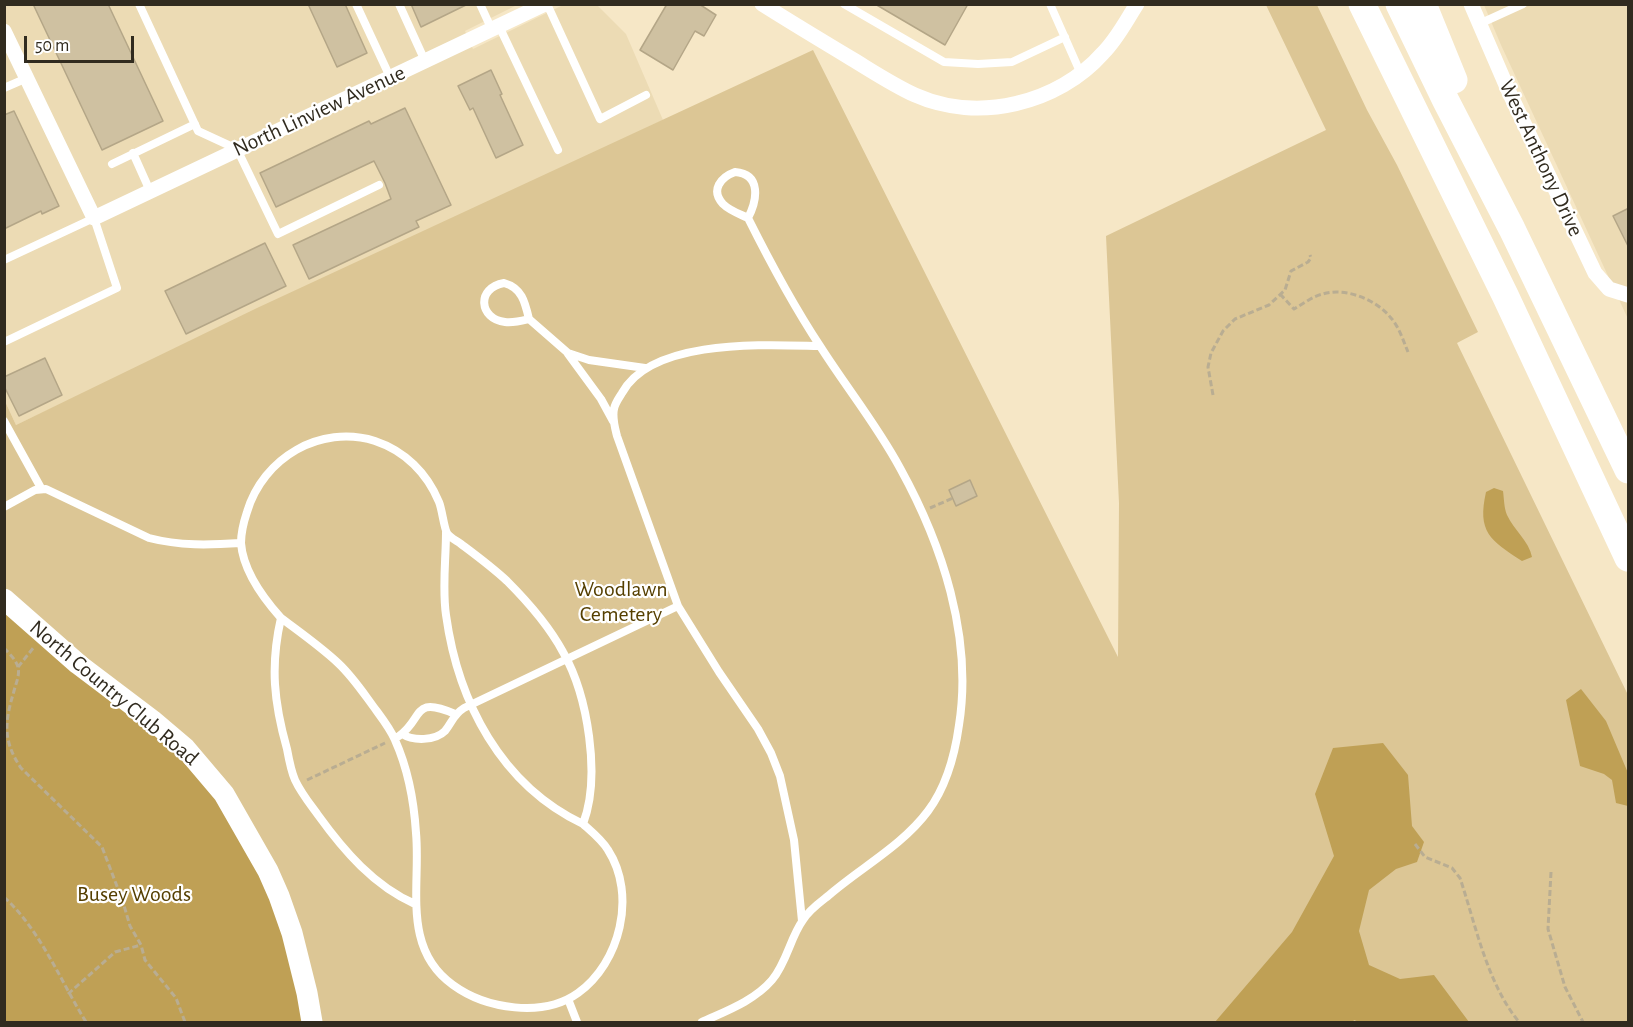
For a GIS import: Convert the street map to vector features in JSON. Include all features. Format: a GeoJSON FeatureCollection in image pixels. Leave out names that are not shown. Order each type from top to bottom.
{"type":"FeatureCollection","features":[{"type":"Feature","properties":{"kind":"highway"},"geometry":{"type":"LineString","coordinates":[[1345,4],[1431,176],[1505,295]]}},
{"type":"Feature","properties":{"kind":"highway"},"geometry":{"type":"LineString","coordinates":[[1362,4],[1505,295],[1629,558]]}},
{"type":"Feature","properties":{"kind":"highway"},"geometry":{"type":"LineString","coordinates":[[1399,4],[1629,470]]}},
{"type":"Feature","properties":{"kind":"highway"},"geometry":{"type":"LineString","coordinates":[[1424,4],[1512,229]]}},
{"type":"Feature","properties":{"kind":"street","name":"North Linview Avenue"},"geometry":{"type":"LineString","coordinates":[[94,218],[546,4]]}},
{"type":"Feature","properties":{"kind":"street"},"geometry":{"type":"LineString","coordinates":[[762,4],[880,76],[916,95],[935,102],[978,108],[1009,105],[1048,93],[1081,74],[1103,54],[1118,36],[1137,4]]}},
{"type":"Feature","properties":{"kind":"street","name":"West Anthony Drive"},"geometry":{"type":"LineString","coordinates":[[1471,4],[1514,103],[1595,273],[1608,289],[1629,295]]}},
{"type":"Feature","properties":{"kind":"street"},"geometry":{"type":"LineString","coordinates":[[4,31],[94,218]]}},
{"type":"Feature","properties":{"kind":"street","name":"North Country Club Road"},"geometry":{"type":"LineString","coordinates":[[4,599],[78,664],[185,748],[224,794],[268,871],[279,896],[292,933],[312,1023]]}},
{"type":"Feature","properties":{"kind":"lane"},"geometry":{"type":"LineString","coordinates":[[139,4],[198,131],[237,149],[278,234],[379,185]]}},
{"type":"Feature","properties":{"kind":"lane"},"geometry":{"type":"LineString","coordinates":[[356,4],[390,77]]}},
{"type":"Feature","properties":{"kind":"lane"},"geometry":{"type":"LineString","coordinates":[[399,4],[425,61]]}},
{"type":"Feature","properties":{"kind":"lane"},"geometry":{"type":"LineString","coordinates":[[480,4],[496,28],[558,150]]}},
{"type":"Feature","properties":{"kind":"lane"},"geometry":{"type":"LineString","coordinates":[[546,4],[600,118],[646,95]]}},
{"type":"Feature","properties":{"kind":"lane"},"geometry":{"type":"LineString","coordinates":[[844,4],[944,62],[978,64],[1012,62],[1065,38]]}},
{"type":"Feature","properties":{"kind":"lane"},"geometry":{"type":"LineString","coordinates":[[1050,4],[1081,74]]}},
{"type":"Feature","properties":{"kind":"lane"},"geometry":{"type":"LineString","coordinates":[[1479,24],[1523,4]]}},
{"type":"Feature","properties":{"kind":"lane"},"geometry":{"type":"LineString","coordinates":[[4,88],[27,78]]}},
{"type":"Feature","properties":{"kind":"lane"},"geometry":{"type":"LineString","coordinates":[[112,164],[195,124]]}},
{"type":"Feature","properties":{"kind":"lane"},"geometry":{"type":"LineString","coordinates":[[133,153],[150,191]]}},
{"type":"Feature","properties":{"kind":"lane"},"geometry":{"type":"LineString","coordinates":[[702,1023],[750,998],[771,981],[782,967],[802,921],[839,886],[918,824],[929,809],[948,770],[957,739],[962,706],[962,655],[955,614],[945,574],[922,512],[900,466],[819,346],[773,268],[748,218],[731,210],[718,196],[719,182],[726,175],[735,172],[744,173],[754,186],[756,195],[754,207],[748,218]]}},
{"type":"Feature","properties":{"kind":"lane"},"geometry":{"type":"LineString","coordinates":[[4,260],[94,218],[117,288],[4,342]]}},
{"type":"Feature","properties":{"kind":"lane"},"geometry":{"type":"LineString","coordinates":[[529,319],[517,322],[495,319],[484,305],[484,296],[494,285],[504,283],[512,285],[519,291],[525,301],[529,319],[568,353],[601,399],[614,422]]}},
{"type":"Feature","properties":{"kind":"lane"},"geometry":{"type":"LineString","coordinates":[[802,921],[794,840],[787,801],[777,768],[758,729],[678,606],[614,422],[615,405],[624,389],[634,376],[645,368],[708,349],[739,345],[819,346]]}},
{"type":"Feature","properties":{"kind":"lane"},"geometry":{"type":"LineString","coordinates":[[568,353],[589,360],[645,368]]}},
{"type":"Feature","properties":{"kind":"lane"},"geometry":{"type":"LineString","coordinates":[[4,421],[41,488],[63,495],[158,540],[192,546],[241,543]]}},
{"type":"Feature","properties":{"kind":"lane"},"geometry":{"type":"LineString","coordinates":[[342,437],[360,437],[377,442],[407,457],[430,485],[439,501],[446,532],[446,614],[454,653],[470,705],[489,740],[515,775],[551,807],[583,824],[609,850],[621,886],[620,928],[615,944],[604,964],[589,984],[568,999],[547,1005],[520,1008],[501,1006],[469,995],[451,984],[429,957],[421,938],[415,904],[418,866],[415,824],[399,736],[338,663],[281,618],[258,590],[241,543],[252,497],[270,469],[284,457],[305,445],[342,437]]}},
{"type":"Feature","properties":{"kind":"lane"},"geometry":{"type":"LineString","coordinates":[[4,507],[41,488]]}},
{"type":"Feature","properties":{"kind":"lane"},"geometry":{"type":"LineString","coordinates":[[446,532],[494,569],[519,593],[567,659],[582,706],[591,765],[590,796],[583,824]]}},
{"type":"Feature","properties":{"kind":"lane"},"geometry":{"type":"LineString","coordinates":[[399,736],[409,739],[425,739],[438,736],[455,714],[470,705],[678,606]]}},
{"type":"Feature","properties":{"kind":"lane"},"geometry":{"type":"LineString","coordinates":[[281,618],[274,659],[274,686],[278,717],[295,780],[325,825],[362,868],[389,890],[415,904]]}},
{"type":"Feature","properties":{"kind":"lane"},"geometry":{"type":"LineString","coordinates":[[399,736],[415,716],[427,707],[441,708],[455,714]]}},
{"type":"Feature","properties":{"kind":"lane"},"geometry":{"type":"LineString","coordinates":[[568,999],[577,1023]]}},
{"type":"Feature","properties":{"kind":"path"},"geometry":{"type":"LineString","coordinates":[[1213,394],[1208,367],[1211,353],[1223,331],[1235,319],[1261,310],[1285,290],[1291,271],[1308,262],[1310,255]]}},
{"type":"Feature","properties":{"kind":"path"},"geometry":{"type":"LineString","coordinates":[[1280,294],[1294,309],[1323,293],[1341,292],[1367,300],[1383,309],[1392,318],[1408,352]]}},
{"type":"Feature","properties":{"kind":"path"},"geometry":{"type":"LineString","coordinates":[[922,512],[953,498]]}},
{"type":"Feature","properties":{"kind":"path"},"geometry":{"type":"LineString","coordinates":[[18,667],[45,635]]}},
{"type":"Feature","properties":{"kind":"path"},"geometry":{"type":"LineString","coordinates":[[4,648],[18,667],[19,676],[6,720],[8,742],[14,757],[21,768],[102,847],[130,926],[141,945],[145,960],[176,998],[185,1023]]}},
{"type":"Feature","properties":{"kind":"path"},"geometry":{"type":"LineString","coordinates":[[304,781],[399,736]]}},
{"type":"Feature","properties":{"kind":"path"},"geometry":{"type":"LineString","coordinates":[[1415,844],[1425,857],[1452,868],[1460,878],[1491,972],[1503,998],[1519,1023]]}},
{"type":"Feature","properties":{"kind":"path"},"geometry":{"type":"LineString","coordinates":[[1551,872],[1548,929],[1565,987],[1583,1023]]}},
{"type":"Feature","properties":{"kind":"path"},"geometry":{"type":"LineString","coordinates":[[4,897],[19,911],[35,934],[86,1023]]}},
{"type":"Feature","properties":{"kind":"path"},"geometry":{"type":"LineString","coordinates":[[68,994],[115,952],[141,945]]}},
{"type":"Feature","properties":{"kind":"shaded area"},"geometry":{"type":"Polygon","coordinates":[[[4,5],[517,5],[465,31],[473,49],[563,5],[597,5],[626,34],[663,120],[16,425],[4,399],[4,5]]]}},
{"type":"Feature","properties":{"kind":"shaded area"},"geometry":{"type":"Polygon","coordinates":[[[1484,5],[1628,5],[1628,319],[1501,45],[1484,5]]]}},
{"type":"Feature","properties":{"kind":"green space","name":"Woodlawn Cemetery"},"geometry":{"type":"Polygon","coordinates":[[[1266,5],[1317,5],[1478,332],[1457,343],[1628,695],[1628,1022],[320,1022],[100,669],[5,589],[4,399],[16,425],[257,308],[813,50],[1118,657],[1119,503],[1106,236],[1326,130],[1266,5]]]}},
{"type":"Feature","properties":{"kind":"green space"},"geometry":{"type":"Polygon","coordinates":[[[1494,488],[1503,491],[1507,515],[1528,546],[1532,557],[1522,561],[1502,547],[1489,534],[1483,517],[1484,506],[1486,492],[1494,488]]]}},
{"type":"Feature","properties":{"kind":"green space","name":"Busey Woods"},"geometry":{"type":"Polygon","coordinates":[[[4,599],[185,748],[268,871],[312,1022],[5,1022],[4,599]]]}},
{"type":"Feature","properties":{"kind":"green space"},"geometry":{"type":"Polygon","coordinates":[[[1581,689],[1606,721],[1628,773],[1628,806],[1616,803],[1612,780],[1604,774],[1580,766],[1566,700],[1581,689]]]}},
{"type":"Feature","properties":{"kind":"green space"},"geometry":{"type":"Polygon","coordinates":[[[1383,743],[1408,775],[1412,826],[1424,842],[1417,862],[1396,869],[1369,890],[1359,931],[1369,965],[1400,979],[1434,975],[1469,1022],[1359,1022],[1354,1020],[1353,1022],[1215,1022],[1292,932],[1334,856],[1315,794],[1333,748],[1383,743]]]}},
{"type":"Feature","properties":{"kind":"building"},"geometry":{"type":"Polygon","coordinates":[[[33,4],[108,4],[163,121],[102,150],[33,4]]]}},
{"type":"Feature","properties":{"kind":"building"},"geometry":{"type":"Polygon","coordinates":[[[308,4],[345,4],[367,53],[337,67],[308,4]]]}},
{"type":"Feature","properties":{"kind":"building"},"geometry":{"type":"Polygon","coordinates":[[[411,4],[468,4],[421,27],[411,4]]]}},
{"type":"Feature","properties":{"kind":"building"},"geometry":{"type":"Polygon","coordinates":[[[667,4],[699,4],[716,15],[704,36],[695,31],[673,70],[640,50],[667,4]]]}},
{"type":"Feature","properties":{"kind":"building"},"geometry":{"type":"Polygon","coordinates":[[[875,4],[968,4],[945,45],[875,4]]]}},
{"type":"Feature","properties":{"kind":"building"},"geometry":{"type":"Polygon","coordinates":[[[491,70],[523,145],[496,158],[473,108],[470,110],[458,86],[491,70]]]}},
{"type":"Feature","properties":{"kind":"building"},"geometry":{"type":"Polygon","coordinates":[[[405,108],[451,205],[416,221],[419,227],[309,279],[293,245],[391,199],[385,183],[374,161],[276,207],[260,173],[369,121],[371,124],[405,108]]]}},
{"type":"Feature","properties":{"kind":"building"},"geometry":{"type":"Polygon","coordinates":[[[14,111],[59,206],[42,214],[41,211],[4,229],[4,115],[14,111]]]}},
{"type":"Feature","properties":{"kind":"building"},"geometry":{"type":"Polygon","coordinates":[[[1629,208],[1629,248],[1613,216],[1629,208]]]}},
{"type":"Feature","properties":{"kind":"building"},"geometry":{"type":"Polygon","coordinates":[[[265,243],[286,286],[186,334],[165,291],[265,243]]]}},
{"type":"Feature","properties":{"kind":"building"},"geometry":{"type":"Polygon","coordinates":[[[45,358],[62,395],[19,416],[4,386],[4,377],[45,358]]]}},
{"type":"Feature","properties":{"kind":"building"},"geometry":{"type":"Polygon","coordinates":[[[970,480],[977,496],[956,506],[949,490],[970,480]]]}}]}
